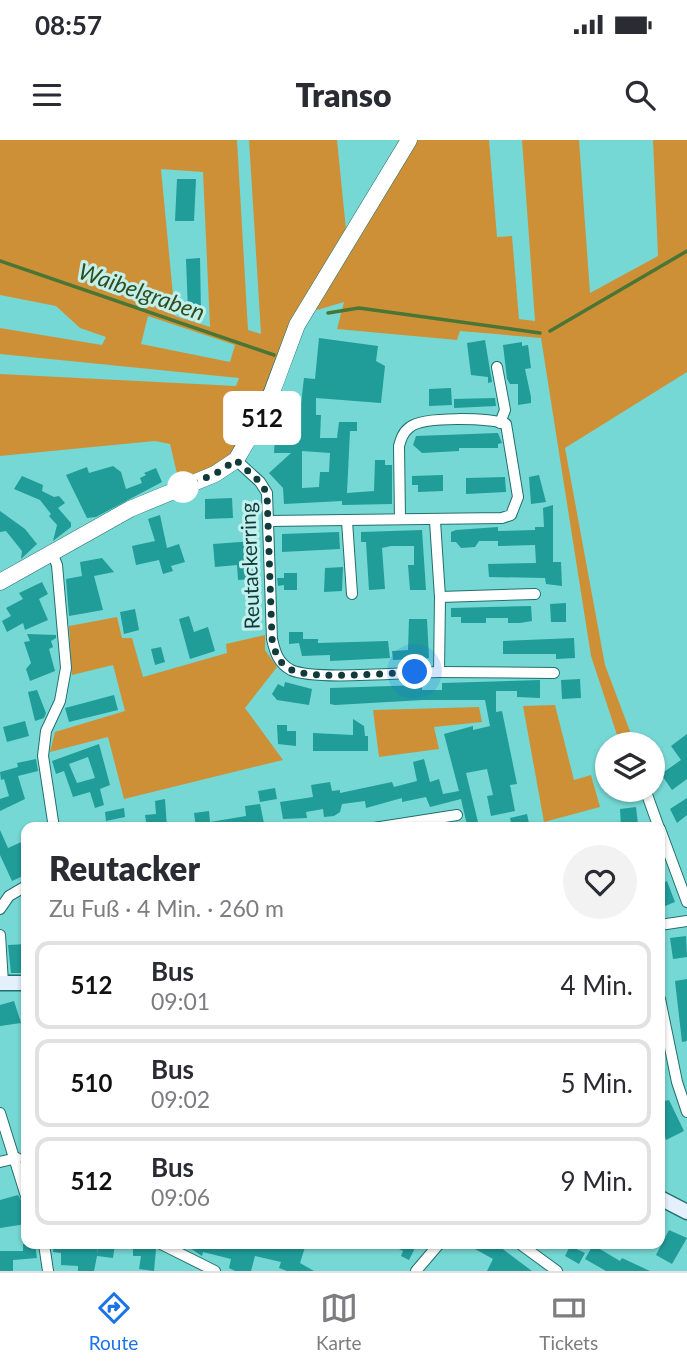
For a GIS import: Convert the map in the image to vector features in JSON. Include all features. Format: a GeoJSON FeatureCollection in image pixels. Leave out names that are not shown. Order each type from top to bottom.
{"type":"FeatureCollection","features":[{"type":"Feature","properties":{"kind":"street"},"geometry":{"type":"LineString","coordinates":[[0,582],[53,555],[130,509],[215,474],[236,460],[265,411],[285,352],[308,306],[410,140]]}},
{"type":"Feature","properties":{"kind":"street"},"geometry":{"type":"LineString","coordinates":[[497,367],[505,410],[500,422]]}},
{"type":"Feature","properties":{"kind":"street"},"geometry":{"type":"LineString","coordinates":[[268,522],[502,518],[511,514],[518,497],[506,425],[500,422],[421,422],[411,426],[402,436],[399,446],[400,519]]}},
{"type":"Feature","properties":{"kind":"street","name":"Reutackerring"},"geometry":{"type":"LineString","coordinates":[[236,460],[260,482],[267,493],[272,639],[275,654],[284,665],[294,671],[319,674],[439,672]]}},
{"type":"Feature","properties":{"kind":"street"},"geometry":{"type":"LineString","coordinates":[[347,521],[352,594]]}},
{"type":"Feature","properties":{"kind":"street"},"geometry":{"type":"LineString","coordinates":[[435,521],[440,597],[439,672],[554,673]]}},
{"type":"Feature","properties":{"kind":"street"},"geometry":{"type":"LineString","coordinates":[[53,555],[57,565],[66,668],[60,701],[46,731],[43,756],[53,822]]}},
{"type":"Feature","properties":{"kind":"street"},"geometry":{"type":"LineString","coordinates":[[440,597],[535,594]]}},
{"type":"Feature","properties":{"kind":"street"},"geometry":{"type":"LineString","coordinates":[[650,802],[658,822]]}},
{"type":"Feature","properties":{"kind":"street"},"geometry":{"type":"LineString","coordinates":[[412,822],[457,815]]}},
{"type":"Feature","properties":{"kind":"street"},"geometry":{"type":"LineString","coordinates":[[665,842],[687,902]]}},
{"type":"Feature","properties":{"kind":"street"},"geometry":{"type":"LineString","coordinates":[[0,909],[9,896],[21,889]]}},
{"type":"Feature","properties":{"kind":"street"},"geometry":{"type":"LineString","coordinates":[[665,924],[687,921]]}},
{"type":"Feature","properties":{"kind":"street"},"geometry":{"type":"LineString","coordinates":[[0,935],[1,983],[21,983]]}},
{"type":"Feature","properties":{"kind":"street"},"geometry":{"type":"LineString","coordinates":[[665,1023],[677,1082],[687,1112]]}},
{"type":"Feature","properties":{"kind":"street"},"geometry":{"type":"LineString","coordinates":[[0,1113],[21,1174]]}},
{"type":"Feature","properties":{"kind":"street"},"geometry":{"type":"LineString","coordinates":[[0,1162],[17,1158]]}},
{"type":"Feature","properties":{"kind":"street"},"geometry":{"type":"LineString","coordinates":[[665,1201],[687,1212]]}},
{"type":"Feature","properties":{"kind":"street"},"geometry":{"type":"LineString","coordinates":[[45,1249],[48,1271]]}},
{"type":"Feature","properties":{"kind":"street"},"geometry":{"type":"LineString","coordinates":[[171,1249],[215,1271]]}},
{"type":"Feature","properties":{"kind":"street"},"geometry":{"type":"LineString","coordinates":[[416,1271],[435,1249]]}},
{"type":"Feature","properties":{"kind":"street"},"geometry":{"type":"LineString","coordinates":[[527,1249],[557,1271]]}},
{"type":"Feature","properties":{"kind":"shaded area"},"geometry":{"type":"Polygon","coordinates":[[[0,140],[237,140],[248,330],[261,334],[249,140],[337,140],[346,230],[399,140],[489,140],[497,237],[512,236],[519,319],[535,321],[522,140],[579,140],[590,293],[658,256],[653,140],[687,140],[687,372],[565,448],[605,665],[630,732],[616,732],[591,656],[541,338],[460,331],[457,340],[337,329],[344,302],[317,310],[304,304],[286,331],[262,402],[232,455],[216,466],[179,482],[170,444],[155,441],[0,456],[0,374],[236,386],[239,378],[0,354],[0,328],[102,345],[106,337],[80,328],[56,306],[0,295],[0,140]],[[161,169],[175,316],[210,327],[203,172],[161,169]],[[148,316],[141,344],[230,362],[235,345],[148,316]]]}},
{"type":"Feature","properties":{"kind":"shaded area"},"geometry":{"type":"Polygon","coordinates":[[[117,617],[122,638],[132,638],[143,677],[227,653],[226,644],[265,635],[265,650],[277,667],[245,708],[283,760],[124,799],[108,737],[50,752],[55,732],[125,711],[113,665],[72,675],[69,626],[117,617]]]}},
{"type":"Feature","properties":{"kind":"shaded area"},"geometry":{"type":"Polygon","coordinates":[[[555,705],[574,780],[591,775],[595,802],[599,802],[600,807],[544,822],[523,706],[555,705]]]}},
{"type":"Feature","properties":{"kind":"shaded area"},"geometry":{"type":"Polygon","coordinates":[[[479,707],[482,722],[434,727],[439,749],[379,757],[373,710],[479,707]]]}},
{"type":"Feature","properties":{"kind":"building"},"geometry":{"type":"Polygon","coordinates":[[[177,179],[196,179],[194,221],[175,221],[177,179]]]}},
{"type":"Feature","properties":{"kind":"building"},"geometry":{"type":"Polygon","coordinates":[[[200,258],[201,312],[188,312],[186,259],[200,258]]]}},
{"type":"Feature","properties":{"kind":"building"},"geometry":{"type":"Polygon","coordinates":[[[319,338],[378,346],[376,361],[385,366],[381,403],[316,398],[316,415],[321,415],[320,438],[337,438],[339,422],[357,422],[357,431],[350,431],[347,493],[374,491],[375,460],[385,460],[385,465],[392,465],[392,504],[342,505],[342,501],[284,504],[283,488],[269,473],[291,453],[274,453],[275,437],[297,438],[304,378],[315,379],[319,338]],[[302,451],[302,488],[319,487],[320,472],[329,472],[330,453],[302,451]]]}},
{"type":"Feature","properties":{"kind":"building"},"geometry":{"type":"Polygon","coordinates":[[[485,340],[492,382],[488,383],[488,377],[471,375],[467,343],[485,340]]]}},
{"type":"Feature","properties":{"kind":"building"},"geometry":{"type":"Polygon","coordinates":[[[522,342],[522,346],[528,345],[531,368],[525,369],[531,403],[518,405],[518,384],[510,384],[507,379],[503,345],[522,342]]]}},
{"type":"Feature","properties":{"kind":"building"},"geometry":{"type":"Polygon","coordinates":[[[451,388],[452,405],[429,406],[429,389],[451,388]]]}},
{"type":"Feature","properties":{"kind":"building"},"geometry":{"type":"Polygon","coordinates":[[[495,398],[496,406],[454,408],[454,399],[495,398]]]}},
{"type":"Feature","properties":{"kind":"building"},"geometry":{"type":"Polygon","coordinates":[[[498,433],[502,443],[498,444],[498,448],[459,448],[459,451],[422,453],[413,445],[416,436],[498,433]]]}},
{"type":"Feature","properties":{"kind":"building"},"geometry":{"type":"Polygon","coordinates":[[[113,466],[121,472],[126,489],[142,483],[140,478],[146,475],[144,473],[156,468],[162,482],[96,517],[87,518],[66,475],[87,467],[89,473],[113,466]]]}},
{"type":"Feature","properties":{"kind":"building"},"geometry":{"type":"Polygon","coordinates":[[[443,475],[443,491],[418,492],[418,485],[412,485],[412,476],[443,475]]]}},
{"type":"Feature","properties":{"kind":"building"},"geometry":{"type":"Polygon","coordinates":[[[539,475],[546,502],[531,504],[529,477],[539,475]]]}},
{"type":"Feature","properties":{"kind":"building"},"geometry":{"type":"Polygon","coordinates":[[[22,476],[43,485],[42,491],[54,497],[59,496],[65,503],[58,508],[71,523],[71,527],[53,541],[57,525],[49,516],[51,514],[40,500],[14,489],[22,476]]]}},
{"type":"Feature","properties":{"kind":"building"},"geometry":{"type":"Polygon","coordinates":[[[505,477],[506,492],[466,494],[466,478],[505,477]]]}},
{"type":"Feature","properties":{"kind":"building"},"geometry":{"type":"Polygon","coordinates":[[[232,498],[233,518],[205,519],[205,499],[232,498]]]}},
{"type":"Feature","properties":{"kind":"building"},"geometry":{"type":"Polygon","coordinates":[[[553,505],[553,562],[561,562],[562,586],[546,584],[545,578],[489,577],[488,564],[536,563],[535,545],[498,546],[498,541],[479,541],[475,547],[461,548],[456,542],[451,542],[451,532],[456,530],[498,527],[498,531],[535,530],[535,527],[544,527],[543,508],[553,505]]]}},
{"type":"Feature","properties":{"kind":"building"},"geometry":{"type":"Polygon","coordinates":[[[0,511],[25,529],[37,544],[21,559],[22,551],[6,531],[0,532],[0,511]]]}},
{"type":"Feature","properties":{"kind":"building"},"geometry":{"type":"Polygon","coordinates":[[[160,515],[167,548],[179,544],[185,562],[171,566],[173,571],[163,574],[159,560],[136,565],[132,546],[155,541],[148,519],[160,515]]]}},
{"type":"Feature","properties":{"kind":"building"},"geometry":{"type":"Polygon","coordinates":[[[422,530],[426,590],[410,590],[408,565],[414,565],[414,546],[391,546],[382,548],[385,589],[369,590],[366,542],[361,542],[361,532],[422,530]]]}},
{"type":"Feature","properties":{"kind":"building"},"geometry":{"type":"Polygon","coordinates":[[[339,532],[340,549],[282,552],[282,534],[339,532]]]}},
{"type":"Feature","properties":{"kind":"building"},"geometry":{"type":"Polygon","coordinates":[[[254,541],[254,579],[238,580],[237,565],[215,567],[213,544],[254,541]]]}},
{"type":"Feature","properties":{"kind":"building"},"geometry":{"type":"Polygon","coordinates":[[[102,558],[114,572],[94,576],[103,610],[69,616],[66,579],[82,576],[80,562],[102,558]]]}},
{"type":"Feature","properties":{"kind":"building"},"geometry":{"type":"Polygon","coordinates":[[[343,567],[342,591],[324,592],[325,568],[343,567]]]}},
{"type":"Feature","properties":{"kind":"building"},"geometry":{"type":"Polygon","coordinates":[[[284,573],[297,573],[297,590],[284,590],[284,585],[278,586],[277,578],[284,578],[284,573]]]}},
{"type":"Feature","properties":{"kind":"building"},"geometry":{"type":"Polygon","coordinates":[[[42,582],[48,594],[39,599],[48,620],[25,630],[23,623],[7,632],[2,621],[11,616],[6,608],[23,599],[19,593],[42,582]]]}},
{"type":"Feature","properties":{"kind":"building"},"geometry":{"type":"Polygon","coordinates":[[[566,603],[566,622],[551,622],[550,604],[566,603]]]}},
{"type":"Feature","properties":{"kind":"building"},"geometry":{"type":"Polygon","coordinates":[[[531,606],[532,621],[520,623],[508,623],[508,618],[486,618],[486,623],[461,623],[461,617],[451,617],[451,608],[531,606]]]}},
{"type":"Feature","properties":{"kind":"building"},"geometry":{"type":"Polygon","coordinates":[[[135,609],[139,630],[124,634],[120,612],[135,609]]]}},
{"type":"Feature","properties":{"kind":"building"},"geometry":{"type":"Polygon","coordinates":[[[189,616],[194,632],[208,627],[215,651],[190,659],[179,619],[189,616]]]}},
{"type":"Feature","properties":{"kind":"building"},"geometry":{"type":"Polygon","coordinates":[[[409,619],[427,619],[429,658],[423,659],[421,664],[418,659],[393,660],[392,651],[408,650],[409,619]]]}},
{"type":"Feature","properties":{"kind":"building"},"geometry":{"type":"Polygon","coordinates":[[[289,632],[303,632],[303,639],[318,639],[318,643],[388,641],[390,658],[330,661],[330,655],[302,656],[299,643],[289,644],[289,632]]]}},
{"type":"Feature","properties":{"kind":"building"},"geometry":{"type":"Polygon","coordinates":[[[27,634],[56,635],[51,641],[53,647],[49,649],[55,671],[30,681],[26,669],[31,663],[24,642],[30,641],[27,634]]]}},
{"type":"Feature","properties":{"kind":"building"},"geometry":{"type":"Polygon","coordinates":[[[574,638],[575,658],[556,659],[556,654],[503,654],[503,641],[574,638]]]}},
{"type":"Feature","properties":{"kind":"building"},"geometry":{"type":"Polygon","coordinates":[[[161,647],[165,662],[155,665],[151,649],[161,647]]]}},
{"type":"Feature","properties":{"kind":"building"},"geometry":{"type":"Polygon","coordinates":[[[580,679],[581,698],[562,699],[561,680],[580,679]]]}},
{"type":"Feature","properties":{"kind":"building"},"geometry":{"type":"Polygon","coordinates":[[[540,680],[540,698],[517,697],[517,691],[496,691],[496,712],[502,711],[517,784],[510,785],[515,811],[491,816],[487,796],[493,795],[487,769],[466,773],[478,822],[466,822],[461,799],[430,807],[426,797],[402,802],[402,798],[366,808],[365,801],[342,804],[340,812],[334,816],[324,817],[323,809],[306,812],[307,818],[283,819],[280,802],[313,797],[311,785],[330,782],[332,791],[340,790],[340,793],[392,782],[394,787],[417,781],[413,762],[424,759],[430,782],[439,779],[443,794],[459,791],[444,734],[473,726],[473,730],[490,726],[485,700],[330,704],[330,688],[422,685],[422,690],[442,690],[442,683],[540,680]]]}},
{"type":"Feature","properties":{"kind":"building"},"geometry":{"type":"Polygon","coordinates":[[[285,682],[312,689],[309,705],[277,700],[272,694],[278,684],[284,687],[285,682]]]}},
{"type":"Feature","properties":{"kind":"building"},"geometry":{"type":"Polygon","coordinates":[[[37,690],[46,713],[44,718],[35,721],[28,692],[37,690]]]}},
{"type":"Feature","properties":{"kind":"building"},"geometry":{"type":"Polygon","coordinates":[[[114,695],[118,710],[69,722],[65,708],[114,695]]]}},
{"type":"Feature","properties":{"kind":"building"},"geometry":{"type":"Polygon","coordinates":[[[353,719],[364,726],[365,736],[368,736],[368,751],[313,751],[313,733],[353,735],[353,719]]]}},
{"type":"Feature","properties":{"kind":"building"},"geometry":{"type":"Polygon","coordinates":[[[25,721],[29,736],[7,742],[3,727],[25,721]]]}},
{"type":"Feature","properties":{"kind":"building"},"geometry":{"type":"Polygon","coordinates":[[[277,725],[287,725],[287,731],[296,731],[296,746],[278,744],[277,725]]]}},
{"type":"Feature","properties":{"kind":"building"},"geometry":{"type":"Polygon","coordinates":[[[687,734],[687,779],[672,790],[665,780],[665,771],[681,760],[671,746],[687,734]]]}},
{"type":"Feature","properties":{"kind":"building"},"geometry":{"type":"Polygon","coordinates":[[[99,744],[110,785],[100,789],[104,805],[95,808],[90,792],[73,797],[64,771],[56,774],[52,761],[99,744]],[[88,757],[69,764],[77,783],[95,778],[88,757]]]}},
{"type":"Feature","properties":{"kind":"building"},"geometry":{"type":"Polygon","coordinates":[[[36,759],[38,771],[18,776],[25,799],[0,811],[0,799],[9,796],[0,772],[18,767],[17,763],[36,759]]]}},
{"type":"Feature","properties":{"kind":"building"},"geometry":{"type":"Polygon","coordinates":[[[275,788],[277,799],[260,802],[258,791],[275,788]]]}},
{"type":"Feature","properties":{"kind":"building"},"geometry":{"type":"Polygon","coordinates":[[[687,798],[687,815],[677,823],[670,809],[687,798]]]}},
{"type":"Feature","properties":{"kind":"building"},"geometry":{"type":"Polygon","coordinates":[[[165,799],[167,822],[146,822],[145,815],[156,814],[155,801],[165,799]]]}},
{"type":"Feature","properties":{"kind":"building"},"geometry":{"type":"Polygon","coordinates":[[[260,804],[264,822],[210,822],[246,816],[245,806],[260,804]]]}},
{"type":"Feature","properties":{"kind":"building"},"geometry":{"type":"Polygon","coordinates":[[[636,807],[638,822],[621,822],[620,809],[636,807]]]}},
{"type":"Feature","properties":{"kind":"building"},"geometry":{"type":"Polygon","coordinates":[[[124,808],[125,817],[106,821],[105,812],[124,808]]]}},
{"type":"Feature","properties":{"kind":"building"},"geometry":{"type":"Polygon","coordinates":[[[209,811],[210,822],[195,822],[194,813],[209,811]]]}},
{"type":"Feature","properties":{"kind":"building"},"geometry":{"type":"Polygon","coordinates":[[[527,814],[529,822],[511,822],[510,818],[527,814]]]}},
{"type":"Feature","properties":{"kind":"building"},"geometry":{"type":"Polygon","coordinates":[[[0,830],[8,848],[21,842],[21,877],[12,881],[0,855],[0,830]]]}},
{"type":"Feature","properties":{"kind":"building"},"geometry":{"type":"Polygon","coordinates":[[[667,881],[675,902],[665,906],[667,881]]]}},
{"type":"Feature","properties":{"kind":"building"},"geometry":{"type":"Polygon","coordinates":[[[686,936],[687,957],[673,959],[670,938],[686,936]]]}},
{"type":"Feature","properties":{"kind":"building"},"geometry":{"type":"Polygon","coordinates":[[[21,944],[21,973],[11,973],[8,945],[21,944]]]}},
{"type":"Feature","properties":{"kind":"building"},"geometry":{"type":"Polygon","coordinates":[[[687,979],[687,1041],[682,1042],[675,981],[687,979]]]}},
{"type":"Feature","properties":{"kind":"building"},"geometry":{"type":"Polygon","coordinates":[[[14,1001],[21,1023],[0,1026],[0,1005],[14,1001]]]}},
{"type":"Feature","properties":{"kind":"building"},"geometry":{"type":"Polygon","coordinates":[[[669,1100],[684,1131],[666,1140],[665,1136],[665,1101],[669,1100]]]}},
{"type":"Feature","properties":{"kind":"building"},"geometry":{"type":"Polygon","coordinates":[[[18,1195],[21,1200],[21,1225],[0,1228],[0,1200],[18,1195]]]}},
{"type":"Feature","properties":{"kind":"building"},"geometry":{"type":"Polygon","coordinates":[[[669,1230],[687,1238],[672,1264],[656,1255],[659,1249],[665,1249],[665,1238],[669,1230]]]}},
{"type":"Feature","properties":{"kind":"building"},"geometry":{"type":"Polygon","coordinates":[[[36,1249],[37,1258],[13,1260],[13,1271],[0,1271],[0,1251],[36,1249]]]}},
{"type":"Feature","properties":{"kind":"building"},"geometry":{"type":"Polygon","coordinates":[[[53,1249],[97,1249],[97,1254],[98,1249],[114,1249],[113,1258],[97,1256],[94,1271],[78,1271],[78,1266],[61,1265],[61,1253],[53,1252],[53,1249]]]}},
{"type":"Feature","properties":{"kind":"building"},"geometry":{"type":"Polygon","coordinates":[[[133,1249],[156,1249],[154,1271],[139,1269],[141,1256],[133,1256],[133,1249]]]}},
{"type":"Feature","properties":{"kind":"building"},"geometry":{"type":"Polygon","coordinates":[[[192,1249],[304,1249],[300,1263],[314,1271],[287,1271],[279,1268],[281,1262],[255,1256],[251,1271],[235,1271],[229,1268],[231,1259],[203,1252],[202,1256],[192,1249]]]}},
{"type":"Feature","properties":{"kind":"building"},"geometry":{"type":"Polygon","coordinates":[[[399,1249],[414,1249],[409,1260],[401,1256],[403,1251],[399,1249]]]}},
{"type":"Feature","properties":{"kind":"building"},"geometry":{"type":"Polygon","coordinates":[[[475,1249],[503,1249],[532,1271],[487,1271],[493,1259],[475,1249]]]}},
{"type":"Feature","properties":{"kind":"building"},"geometry":{"type":"Polygon","coordinates":[[[568,1249],[585,1253],[579,1264],[565,1256],[568,1249]]]}},
{"type":"Feature","properties":{"kind":"building"},"geometry":{"type":"Polygon","coordinates":[[[591,1249],[600,1249],[620,1261],[622,1258],[650,1271],[606,1271],[585,1259],[591,1249]]]}},
{"type":"Feature","properties":{"kind":"waterway","name":"Waibelgraben"},"geometry":{"type":"LineString","coordinates":[[550,331],[687,251]]}},
{"type":"Feature","properties":{"kind":"waterway","name":"Waibelgraben"},"geometry":{"type":"LineString","coordinates":[[0,261],[274,355]]}},
{"type":"Feature","properties":{"kind":"waterway","name":"Waibelgraben"},"geometry":{"type":"LineString","coordinates":[[328,313],[359,308],[540,333]]}},
{"type":"Feature","properties":{"kind":"bus line","name":"512"},"geometry":{"type":"LineString","coordinates":[[0,582],[53,555],[130,509],[215,474],[236,460],[265,411],[297,325],[409,140]]}},
{"type":"Feature","properties":{"kind":"route"},"geometry":{"type":"LineString","coordinates":[[183,487],[223,470],[236,460],[260,482],[267,493],[270,622],[275,654],[284,665],[294,671],[319,674],[415,672]]}}]}
